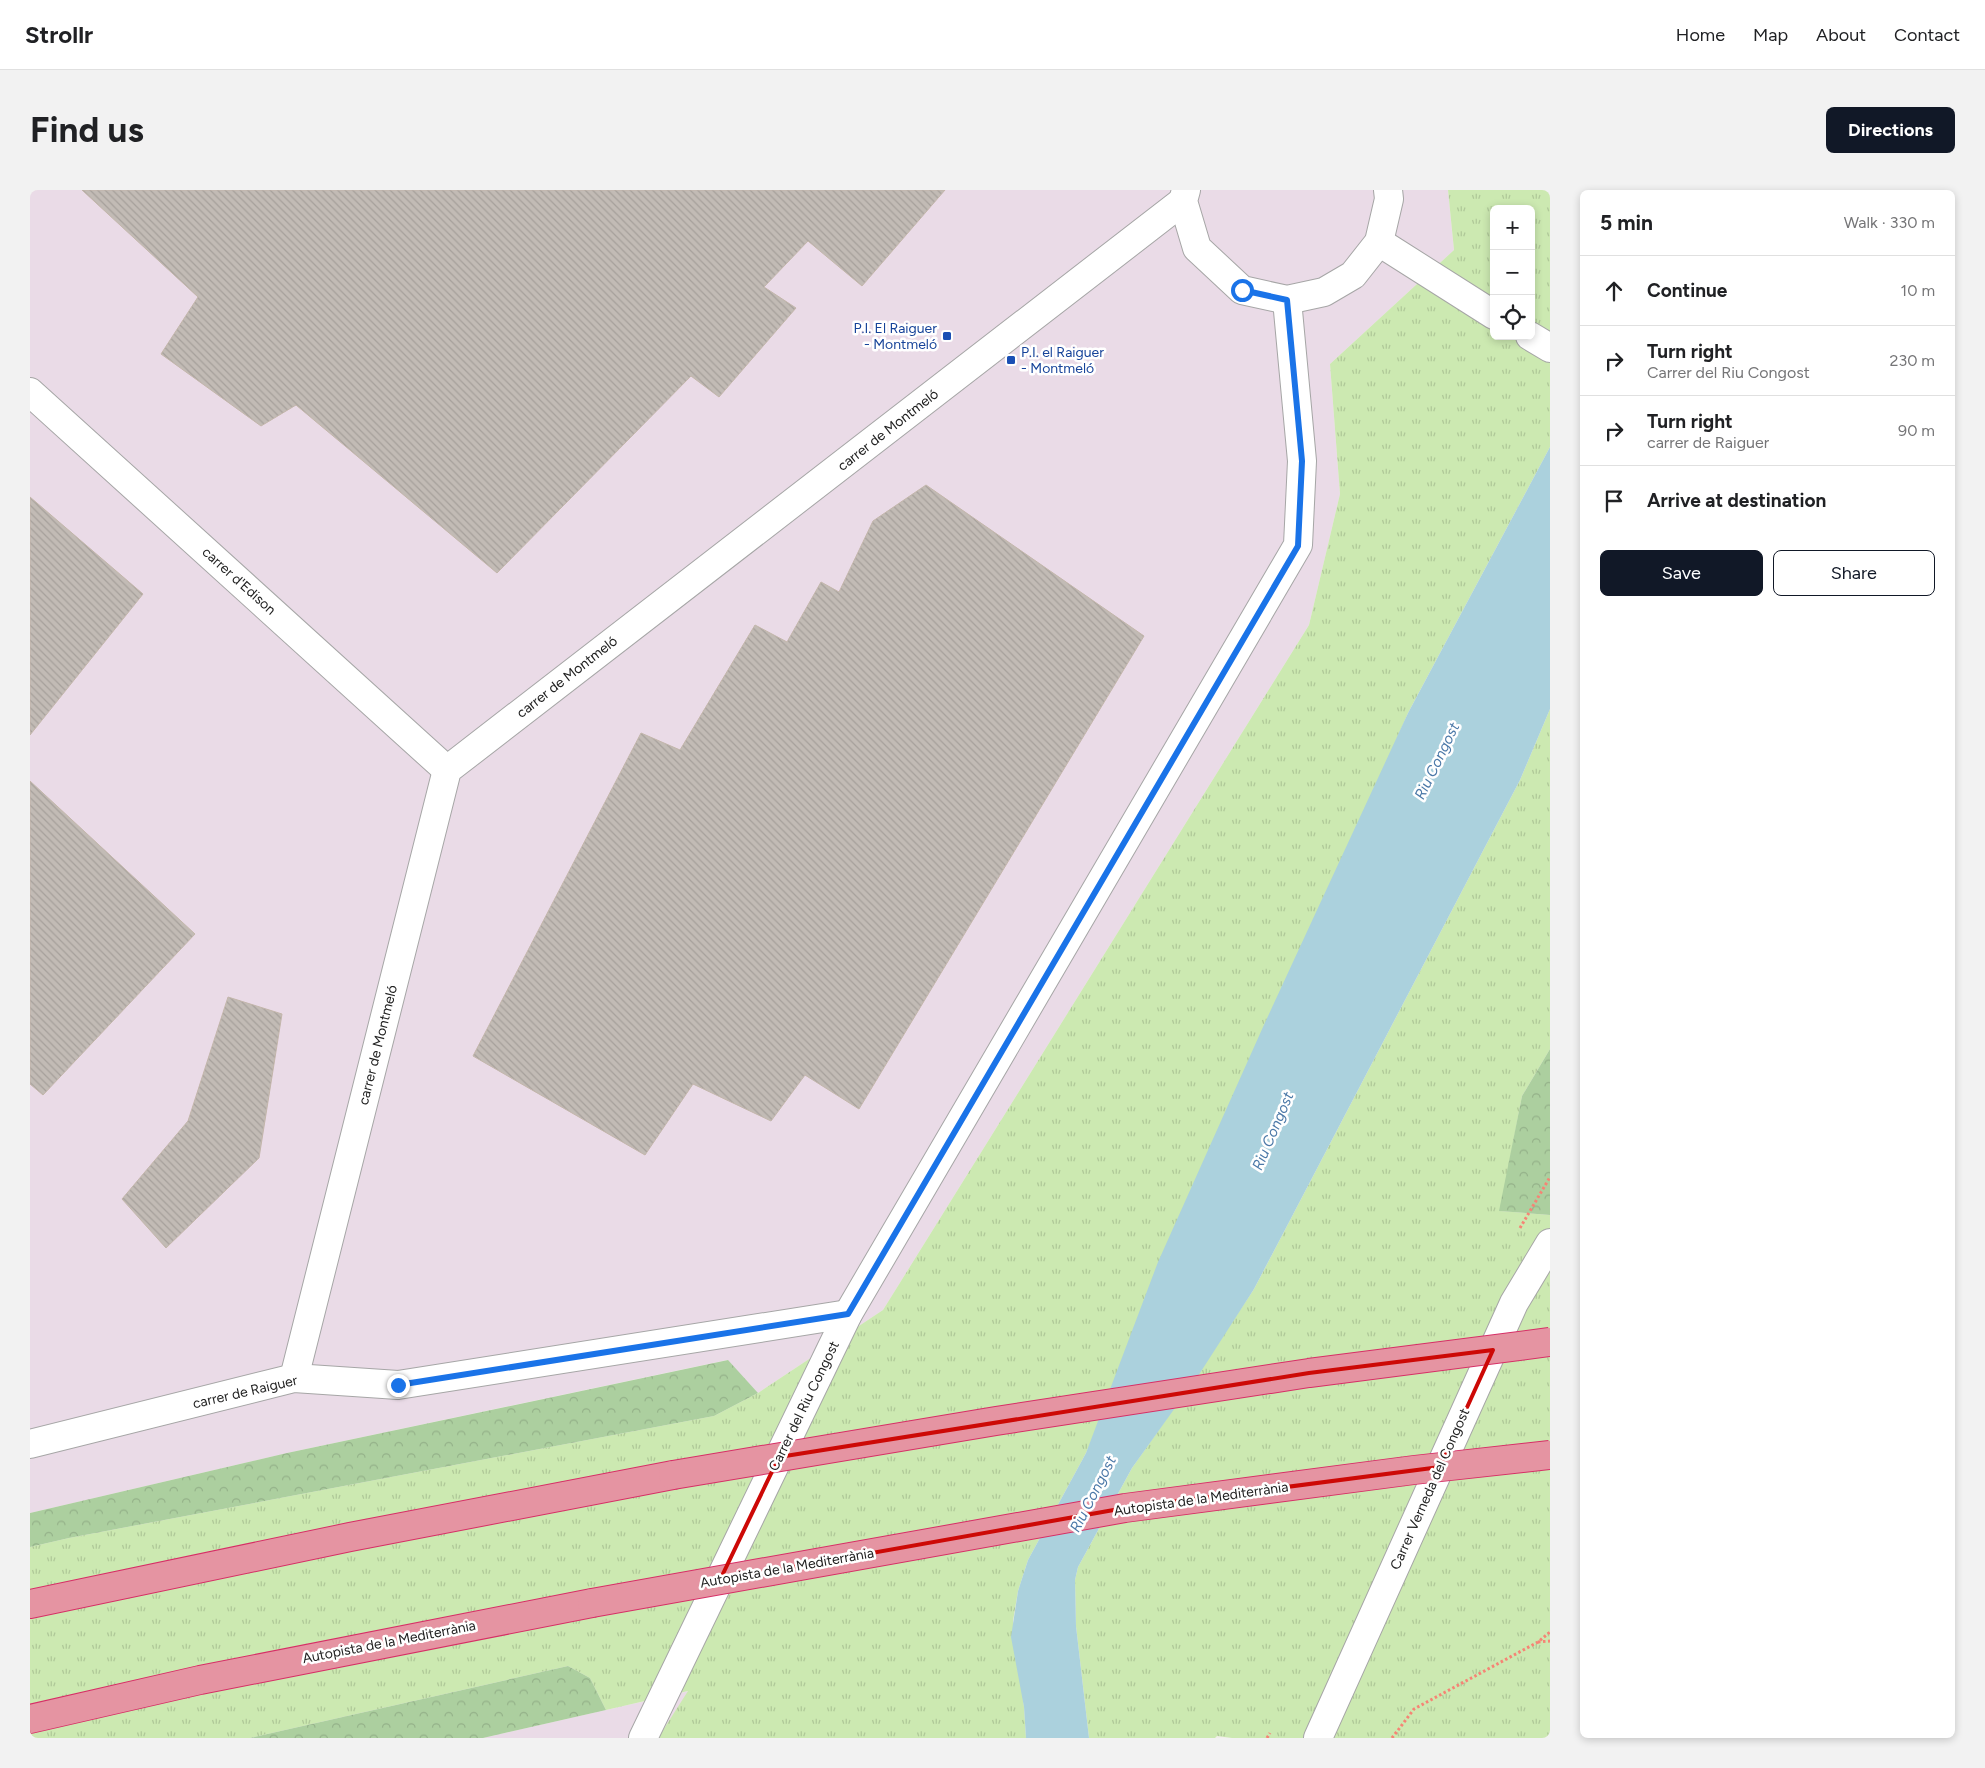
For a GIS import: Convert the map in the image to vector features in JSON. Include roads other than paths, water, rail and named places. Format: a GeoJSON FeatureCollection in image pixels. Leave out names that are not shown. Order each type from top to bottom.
{"type":"FeatureCollection","features":[{"type":"Feature","properties":{"kind":"highway"},"geometry":{"type":"LineString","coordinates":[[30,1604],[350,1537],[673,1475],[996,1421],[1309,1373],[1550,1342]]}},
{"type":"Feature","properties":{"kind":"highway","name":"Autopista de la Mediterrània"},"geometry":{"type":"LineString","coordinates":[[30,1719],[200,1680],[592,1602],[1125,1508],[1414,1470],[1550,1455]]}},
{"type":"Feature","properties":{"kind":"street"},"geometry":{"type":"LineString","coordinates":[[1184,196],[1197,248],[1242,290],[1287,300],[1324,292],[1354,275],[1379,242],[1389,199],[1388,190]]}},
{"type":"Feature","properties":{"kind":"street","name":"carrer de Montmeló"},"geometry":{"type":"LineString","coordinates":[[294,1378],[447,770],[1184,196]]}},
{"type":"Feature","properties":{"kind":"street"},"geometry":{"type":"LineString","coordinates":[[1379,242],[1490,313]]}},
{"type":"Feature","properties":{"kind":"street","name":"Carrer del Riu Congost"},"geometry":{"type":"LineString","coordinates":[[643,1738],[848,1314],[1298,546],[1302,461],[1287,300]]}},
{"type":"Feature","properties":{"kind":"street"},"geometry":{"type":"LineString","coordinates":[[1535,339],[1550,348]]}},
{"type":"Feature","properties":{"kind":"street","name":"carrer d'Edison"},"geometry":{"type":"LineString","coordinates":[[30,392],[447,770]]}},
{"type":"Feature","properties":{"kind":"street","name":"Carrer Verneda del Congost"},"geometry":{"type":"LineString","coordinates":[[1318,1738],[1514,1303],[1550,1243]]}},
{"type":"Feature","properties":{"kind":"street","name":"carrer de Raiguer"},"geometry":{"type":"LineString","coordinates":[[30,1444],[294,1378],[398,1385],[848,1314]]}},
{"type":"Feature","properties":{"kind":"water","name":"Riu Congost"},"geometry":{"type":"Polygon","coordinates":[[[1550,447],[1550,709],[1520,780],[1254,1289],[1200,1373],[1132,1468],[1078,1567],[1075,1580],[1076,1626],[1089,1738],[1026,1738],[1024,1707],[1011,1637],[1018,1591],[1028,1560],[1086,1453],[1158,1262],[1263,1027],[1408,713],[1550,447]]]}},
{"type":"Feature","properties":{"kind":"place","name":"P.I. El Raiguer - Montmeló"},"geometry":{"type":"Point","coordinates":[947,336]}},
{"type":"Feature","properties":{"kind":"place","name":"P.I. el Raiguer - Montmeló"},"geometry":{"type":"Point","coordinates":[1011,360]}}]}
